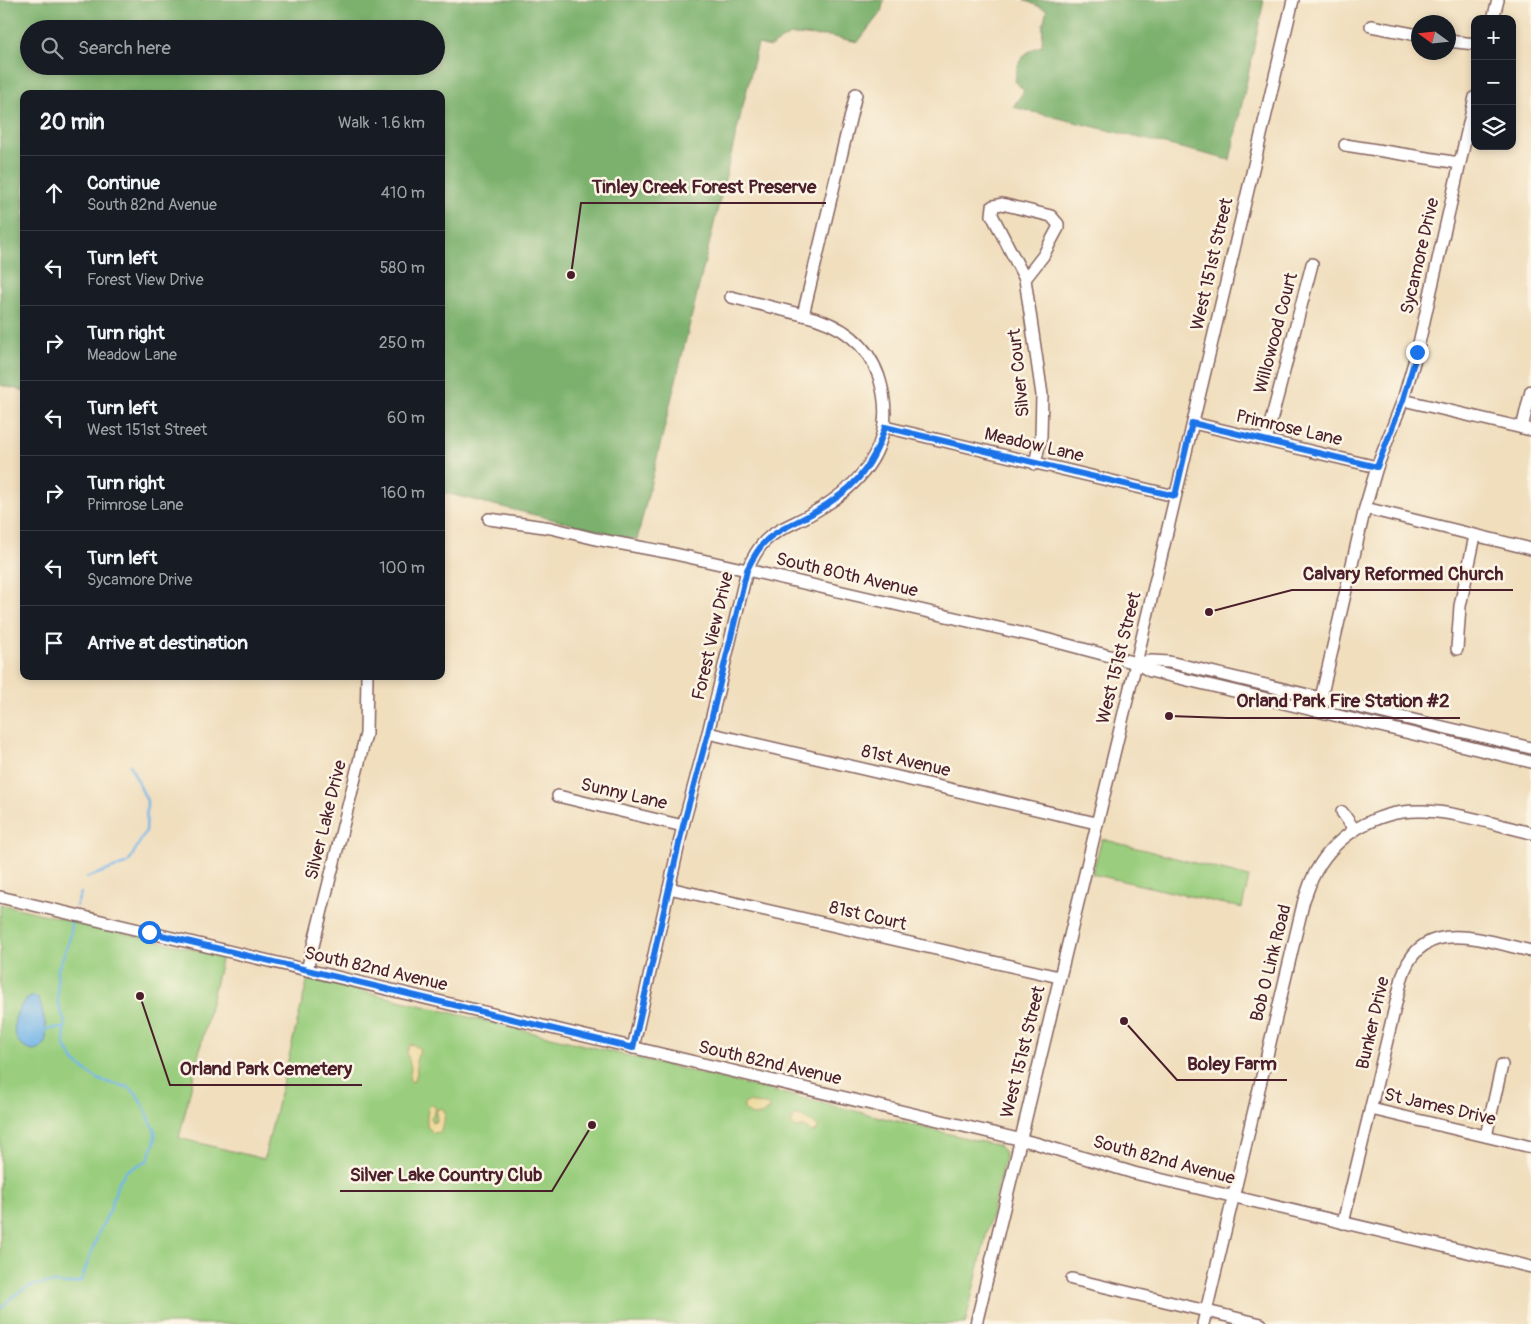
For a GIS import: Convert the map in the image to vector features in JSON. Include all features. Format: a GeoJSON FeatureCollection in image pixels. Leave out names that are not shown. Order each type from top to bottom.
{"type":"FeatureCollection","features":[{"type":"Feature","properties":{"kind":"street","name":"West 151st Street"},"geometry":{"type":"LineString","coordinates":[[976,1324],[1136,663],[1293,0]]}},
{"type":"Feature","properties":{"kind":"street"},"geometry":{"type":"LineString","coordinates":[[1494,15],[1498,0]]}},
{"type":"Feature","properties":{"kind":"street"},"geometry":{"type":"LineString","coordinates":[[1371,26],[1411,34]]}},
{"type":"Feature","properties":{"kind":"street"},"geometry":{"type":"LineString","coordinates":[[1456,42],[1471,44]]}},
{"type":"Feature","properties":{"kind":"street"},"geometry":{"type":"LineString","coordinates":[[803,315],[856,94]]}},
{"type":"Feature","properties":{"kind":"street","name":"Sycamore Drive"},"geometry":{"type":"LineString","coordinates":[[1318,711],[1365,508],[1377,467],[1403,400],[1417,352],[1473,105]]}},
{"type":"Feature","properties":{"kind":"street"},"geometry":{"type":"LineString","coordinates":[[1345,145],[1459,163]]}},
{"type":"Feature","properties":{"kind":"street","name":"Silver Court"},"geometry":{"type":"LineString","coordinates":[[1025,279],[1043,256],[1058,228],[1058,224],[1051,216],[1002,204],[993,206],[992,215],[994,221],[1025,279],[1042,395],[1042,436],[1035,464]]}},
{"type":"Feature","properties":{"kind":"street","name":"Willowood Court"},"geometry":{"type":"LineString","coordinates":[[1266,440],[1312,264]]}},
{"type":"Feature","properties":{"kind":"street","name":"Forest View Drive"},"geometry":{"type":"LineString","coordinates":[[633,1048],[683,826],[708,733],[747,570],[756,552],[778,530],[811,515],[848,490],[873,459],[885,427],[881,384],[874,365],[868,354],[847,333],[823,321],[731,297]]}},
{"type":"Feature","properties":{"kind":"street"},"geometry":{"type":"LineString","coordinates":[[1403,400],[1527,429],[1531,391]]}},
{"type":"Feature","properties":{"kind":"street","name":"Primrose Lane"},"geometry":{"type":"LineString","coordinates":[[1192,423],[1377,467]]}},
{"type":"Feature","properties":{"kind":"street","name":"Meadow Lane"},"geometry":{"type":"LineString","coordinates":[[885,427],[1175,496]]}},
{"type":"Feature","properties":{"kind":"street"},"geometry":{"type":"LineString","coordinates":[[1365,508],[1531,549]]}},
{"type":"Feature","properties":{"kind":"street","name":"South 80th Avenue"},"geometry":{"type":"LineString","coordinates":[[489,519],[551,528],[596,539],[666,552],[1042,638],[1136,663],[1150,671],[1531,762]]}},
{"type":"Feature","properties":{"kind":"street"},"geometry":{"type":"LineString","coordinates":[[1457,649],[1460,606],[1474,536]]}},
{"type":"Feature","properties":{"kind":"street","name":"South 80th Avenue"},"geometry":{"type":"LineString","coordinates":[[1136,663],[1152,661],[1169,662],[1531,748]]}},
{"type":"Feature","properties":{"kind":"street","name":"Silver Lake Drive"},"geometry":{"type":"LineString","coordinates":[[306,970],[366,734],[367,680]]}},
{"type":"Feature","properties":{"kind":"street","name":"81st Avenue"},"geometry":{"type":"LineString","coordinates":[[708,733],[1096,823]]}},
{"type":"Feature","properties":{"kind":"street","name":"Sunny Lane"},"geometry":{"type":"LineString","coordinates":[[558,796],[683,826]]}},
{"type":"Feature","properties":{"kind":"street"},"geometry":{"type":"LineString","coordinates":[[1342,812],[1354,829],[1373,820],[1396,813],[1422,810],[1446,813],[1531,834]]}},
{"type":"Feature","properties":{"kind":"street","name":"Bob O Link Road"},"geometry":{"type":"LineString","coordinates":[[1202,1324],[1304,900],[1312,879],[1324,859],[1354,829]]}},
{"type":"Feature","properties":{"kind":"street","name":"81st Court"},"geometry":{"type":"LineString","coordinates":[[669,888],[1059,978]]}},
{"type":"Feature","properties":{"kind":"street","name":"South 82nd Avenue"},"geometry":{"type":"LineString","coordinates":[[0,897],[1020,1141],[1035,1143],[1134,1173],[1531,1268]]}},
{"type":"Feature","properties":{"kind":"street","name":"Bunker Drive"},"geometry":{"type":"LineString","coordinates":[[1343,1223],[1402,978],[1405,967],[1415,952],[1426,943],[1453,935],[1531,951]]}},
{"type":"Feature","properties":{"kind":"street"},"geometry":{"type":"LineString","coordinates":[[1486,1136],[1502,1065]]}},
{"type":"Feature","properties":{"kind":"street","name":"St James Drive"},"geometry":{"type":"LineString","coordinates":[[1371,1109],[1531,1147]]}},
{"type":"Feature","properties":{"kind":"street"},"geometry":{"type":"LineString","coordinates":[[1072,1278],[1261,1324]]}},
{"type":"Feature","properties":{"kind":"green space"},"geometry":{"type":"Polygon","coordinates":[[[0,0],[884,0],[881,12],[858,42],[829,36],[790,35],[770,47],[758,44],[637,540],[445,493],[445,90],[20,90],[20,390],[0,385],[0,0]]]}},
{"type":"Feature","properties":{"kind":"green space"},"geometry":{"type":"Polygon","coordinates":[[[1024,0],[1264,0],[1230,160],[1013,107],[1024,91],[1015,81],[1019,62],[1029,51],[1042,45],[1043,24],[1047,10],[1024,0]]]}},
{"type":"Feature","properties":{"kind":"green space"},"geometry":{"type":"Polygon","coordinates":[[[1102,839],[1249,877],[1242,908],[1092,874],[1102,839]]]}},
{"type":"Feature","properties":{"kind":"green space"},"geometry":{"type":"Polygon","coordinates":[[[0,904],[222,956],[179,1138],[264,1159],[308,978],[999,1146],[1004,1151],[1005,1157],[965,1324],[0,1324],[0,904]]]}},
{"type":"Feature","properties":{"kind":"sand"},"geometry":{"type":"Polygon","coordinates":[[[412,1044],[420,1049],[416,1061],[417,1074],[413,1082],[409,1080],[411,1068],[407,1053],[409,1046],[412,1044]]]}},
{"type":"Feature","properties":{"kind":"sand"},"geometry":{"type":"Polygon","coordinates":[[[747,1102],[768,1105],[770,1109],[761,1115],[752,1116],[744,1109],[744,1104],[747,1102]]]}},
{"type":"Feature","properties":{"kind":"sand"},"geometry":{"type":"Polygon","coordinates":[[[429,1105],[433,1105],[436,1109],[431,1118],[432,1123],[437,1121],[436,1113],[438,1109],[442,1108],[445,1112],[440,1132],[433,1133],[427,1126],[429,1105]]]}},
{"type":"Feature","properties":{"kind":"sand"},"geometry":{"type":"Polygon","coordinates":[[[794,1116],[810,1121],[818,1128],[817,1131],[811,1132],[804,1127],[794,1128],[791,1122],[794,1116]]]}},
{"type":"Feature","properties":{"kind":"water"},"geometry":{"type":"Polygon","coordinates":[[[33,996],[37,997],[41,1005],[46,1034],[44,1045],[38,1050],[23,1047],[17,1039],[14,1029],[18,1010],[33,996]]]}},
{"type":"Feature","properties":{"kind":"waterway"},"geometry":{"type":"LineString","coordinates":[[86,878],[128,863],[146,831],[147,801],[130,765]]}},
{"type":"Feature","properties":{"kind":"waterway"},"geometry":{"type":"LineString","coordinates":[[76,906],[81,893]]}},
{"type":"Feature","properties":{"kind":"waterway"},"geometry":{"type":"LineString","coordinates":[[0,1309],[12,1297],[30,1286],[45,1283],[71,1284],[81,1281],[99,1232],[110,1210],[118,1183],[126,1171],[147,1161],[155,1142],[155,1132],[136,1093],[128,1087],[102,1081],[90,1074],[75,1062],[64,1045],[65,1023],[58,1003],[57,971],[69,942],[71,919]]}},
{"type":"Feature","properties":{"kind":"waterway"},"geometry":{"type":"LineString","coordinates":[[44,1029],[65,1028]]}},
{"type":"Feature","properties":{"kind":"place","name":"Tinley Creek Forest Preserve"},"geometry":{"type":"Point","coordinates":[571,275]}},
{"type":"Feature","properties":{"kind":"place","name":"Calvary Reformed Church"},"geometry":{"type":"Point","coordinates":[1209,612]}},
{"type":"Feature","properties":{"kind":"place","name":"Orland Park Fire Station #2"},"geometry":{"type":"Point","coordinates":[1169,716]}},
{"type":"Feature","properties":{"kind":"place","name":"Orland Park Cemetery"},"geometry":{"type":"Point","coordinates":[140,996]}},
{"type":"Feature","properties":{"kind":"place","name":"Boley Farm"},"geometry":{"type":"Point","coordinates":[1124,1021]}},
{"type":"Feature","properties":{"kind":"place","name":"Silver Lake Country Club"},"geometry":{"type":"Point","coordinates":[592,1125]}},
{"type":"Feature","properties":{"kind":"route"},"geometry":{"type":"LineString","coordinates":[[149,932],[633,1048],[683,826],[708,733],[747,570],[756,552],[778,530],[811,515],[848,490],[873,459],[885,427],[1175,496],[1192,423],[1377,467],[1403,400],[1417,352]]}}]}
